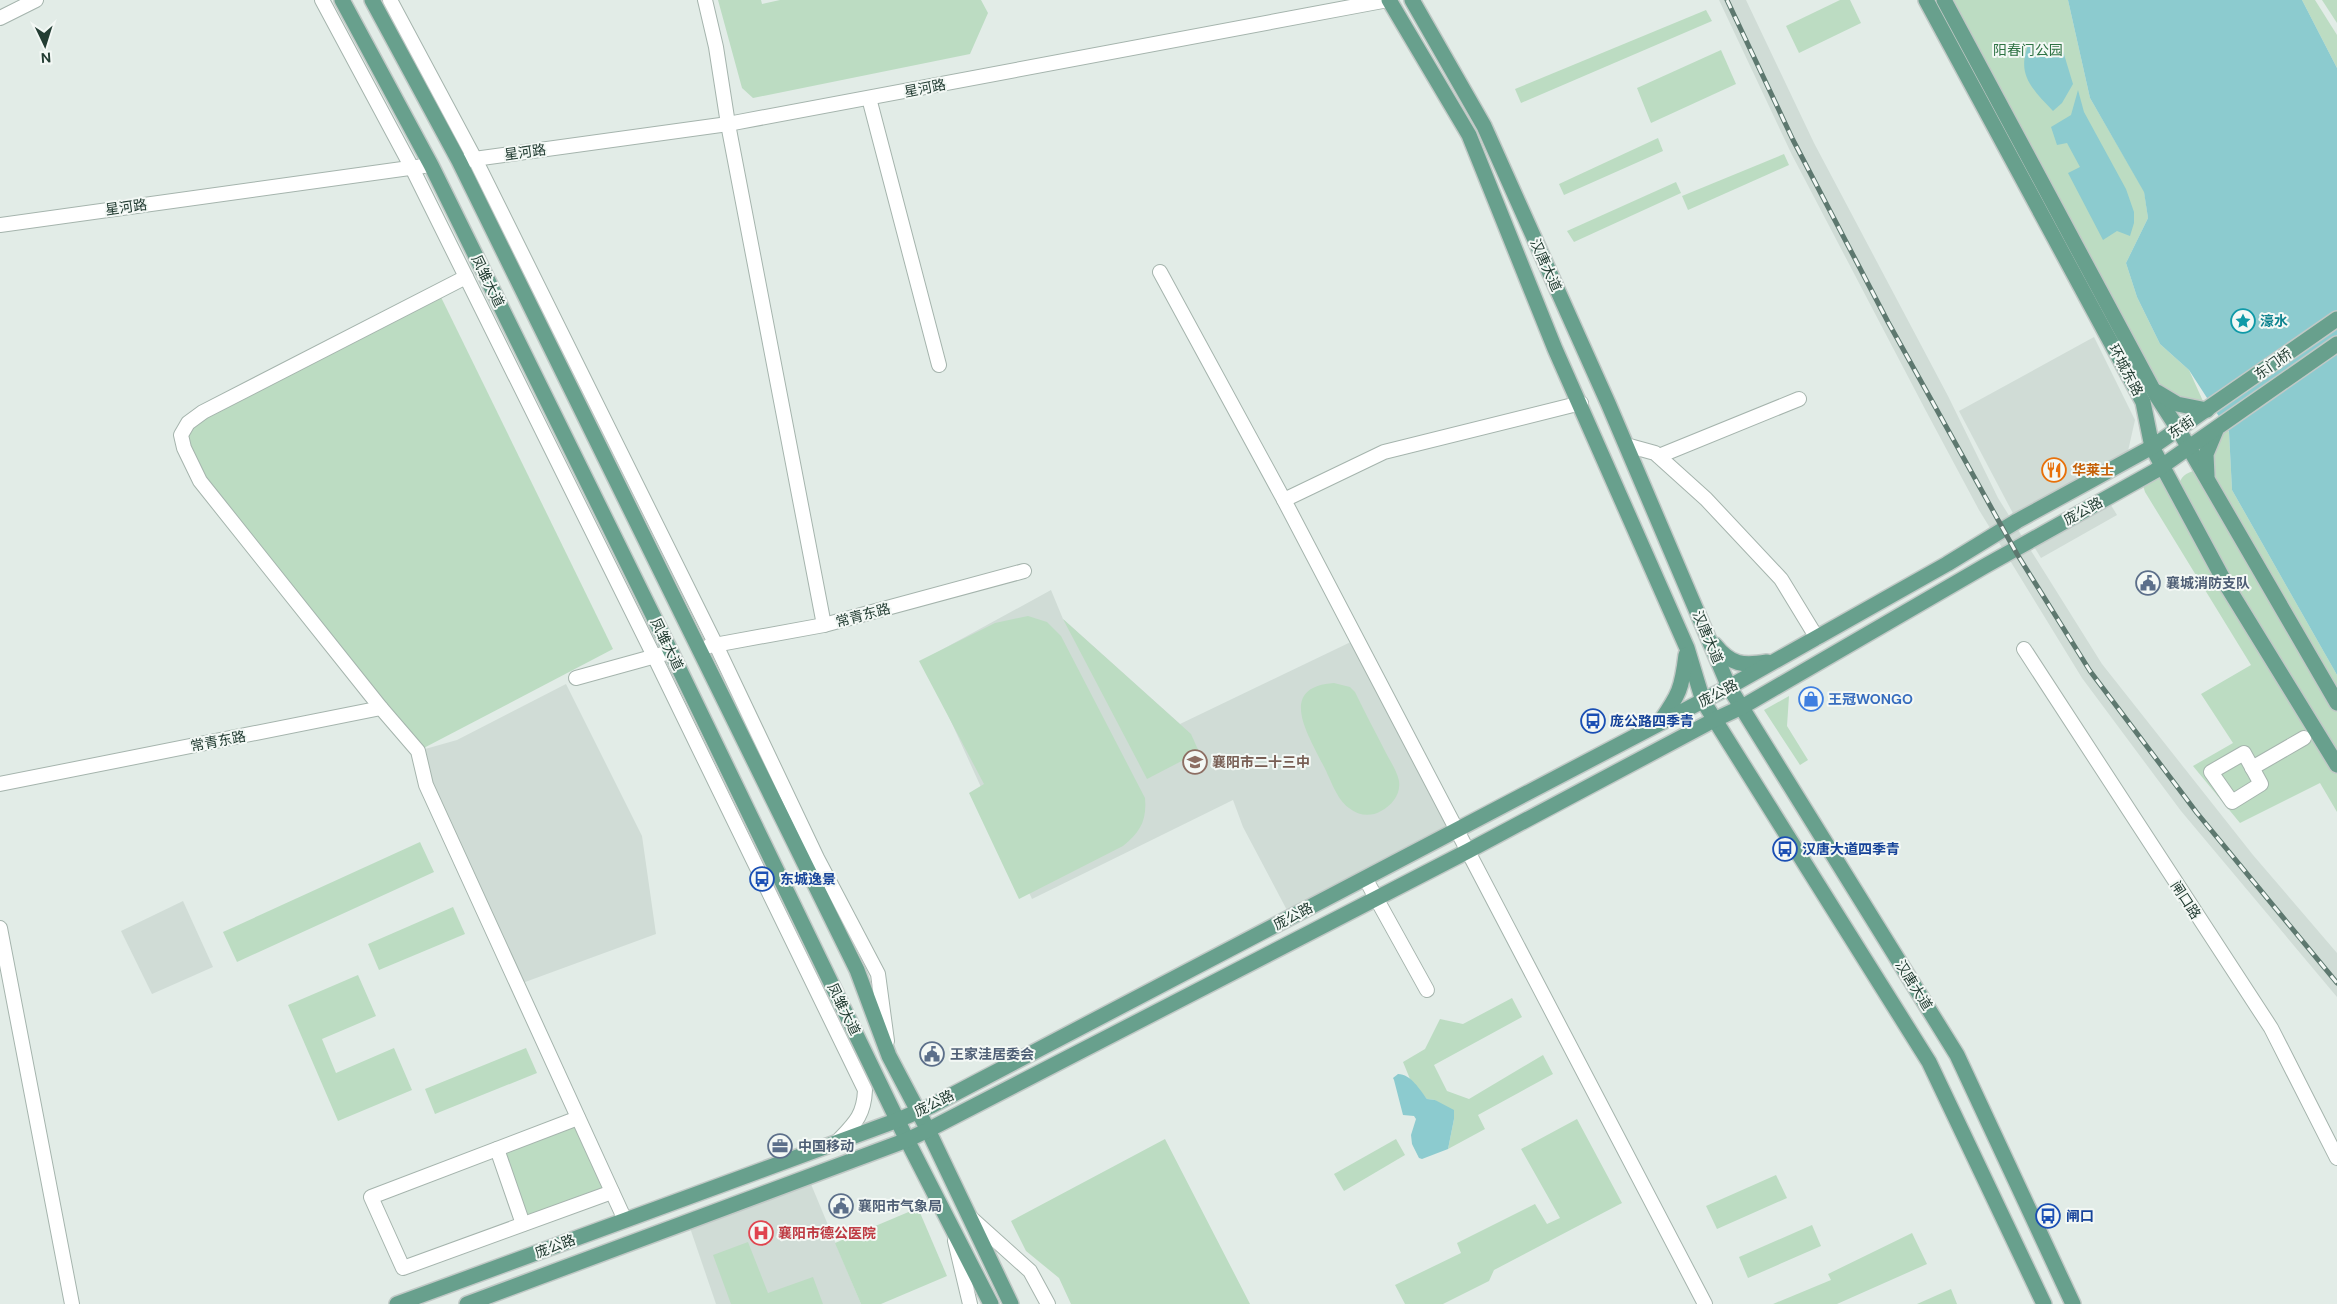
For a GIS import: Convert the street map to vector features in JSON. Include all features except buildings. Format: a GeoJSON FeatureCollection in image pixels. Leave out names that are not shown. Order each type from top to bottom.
{"type":"FeatureCollection","features":[{"type":"Feature","properties":{"kind":"main road","name":"凤雏大道"},"geometry":{"type":"LineString","coordinates":[[342,0],[431,165],[671,652],[907,1140],[988,1300]]}},
{"type":"Feature","properties":{"kind":"main road","name":"凤雏大道"},"geometry":{"type":"LineString","coordinates":[[372,0],[459,161],[765,782],[857,970],[889,1056],[928,1130],[1011,1304]]}},
{"type":"Feature","properties":{"kind":"main road","name":"汉唐大道"},"geometry":{"type":"LineString","coordinates":[[1388,0],[1469,135],[1555,348],[1581,403],[1687,648],[1703,701],[1929,1062],[2044,1304]]}},
{"type":"Feature","properties":{"kind":"main road","name":"汉唐大道"},"geometry":{"type":"LineString","coordinates":[[1412,0],[1484,126],[1626,445],[1729,687],[1956,1056],[2073,1304]]}},
{"type":"Feature","properties":{"kind":"main road","name":"环城东路"},"geometry":{"type":"LineString","coordinates":[[1926,0],[2143,402],[2152,447],[2164,466],[2227,586],[2337,765]]}},
{"type":"Feature","properties":{"kind":"main road","name":"环城东路"},"geometry":{"type":"LineString","coordinates":[[1944,0],[2154,390],[2337,703]]}},
{"type":"Feature","properties":{"kind":"main road","name":"东门桥"},"geometry":{"type":"LineString","coordinates":[[2208,409],[2337,320]]}},
{"type":"Feature","properties":{"kind":"main road","name":"东门桥"},"geometry":{"type":"LineString","coordinates":[[2218,428],[2337,344]]}},
{"type":"Feature","properties":{"kind":"main road"},"geometry":{"type":"LineString","coordinates":[[2154,390],[2177,404],[2208,409]]}},
{"type":"Feature","properties":{"kind":"main road","name":"东街"},"geometry":{"type":"LineString","coordinates":[[2152,447],[2208,409]]}},
{"type":"Feature","properties":{"kind":"main road","name":"东街"},"geometry":{"type":"LineString","coordinates":[[2164,466],[2218,428]]}},
{"type":"Feature","properties":{"kind":"main road"},"geometry":{"type":"LineString","coordinates":[[2207,478],[2206,454],[2218,428]]}},
{"type":"Feature","properties":{"kind":"main road","name":"庞公路"},"geometry":{"type":"LineString","coordinates":[[397,1304],[919,1112],[1729,687],[2017,521],[2152,447]]}},
{"type":"Feature","properties":{"kind":"main road","name":"庞公路"},"geometry":{"type":"LineString","coordinates":[[467,1304],[907,1140],[928,1130],[1742,707],[2164,466]]}},
{"type":"Feature","properties":{"kind":"main road"},"geometry":{"type":"LineString","coordinates":[[1708,636],[1731,662],[1750,665],[1778,660]]}},
{"type":"Feature","properties":{"kind":"main road"},"geometry":{"type":"LineString","coordinates":[[1658,725],[1677,698],[1684,677],[1687,648]]}},
{"type":"Feature","properties":{"kind":"main road"},"geometry":{"type":"LineString","coordinates":[[1754,727],[1754,711],[1773,689]]}},
{"type":"Feature","properties":{"kind":"main road"},"geometry":{"type":"LineString","coordinates":[[1688,734],[1707,730],[1727,740]]}},
{"type":"Feature","properties":{"kind":"main road","name":"凤雏大道"},"geometry":{"type":"LineString","coordinates":[[1001,1282],[1017,1304]]}},
{"type":"Feature","properties":{"kind":"street"},"geometry":{"type":"LineString","coordinates":[[0,18],[36,0]]}},
{"type":"Feature","properties":{"kind":"street"},"geometry":{"type":"LineString","coordinates":[[322,0],[412,168],[466,276],[654,656],[864,1090],[864,1102],[858,1121],[837,1142]]}},
{"type":"Feature","properties":{"kind":"street"},"geometry":{"type":"LineString","coordinates":[[390,0],[475,159],[716,645],[817,858],[878,974],[889,1056]]}},
{"type":"Feature","properties":{"kind":"street"},"geometry":{"type":"LineString","coordinates":[[706,0],[824,625]]}},
{"type":"Feature","properties":{"kind":"street","name":"星河路"},"geometry":{"type":"LineString","coordinates":[[459,161],[728,124],[1388,0]]}},
{"type":"Feature","properties":{"kind":"street"},"geometry":{"type":"LineString","coordinates":[[869,98],[939,365]]}},
{"type":"Feature","properties":{"kind":"street","name":"星河路"},"geometry":{"type":"LineString","coordinates":[[0,225],[431,165]]}},
{"type":"Feature","properties":{"kind":"street"},"geometry":{"type":"LineString","coordinates":[[1160,272],[1284,500],[1705,1304]]}},
{"type":"Feature","properties":{"kind":"street"},"geometry":{"type":"LineString","coordinates":[[466,276],[203,412],[188,423],[181,435],[184,448],[200,481],[418,751],[426,786],[625,1220]]}},
{"type":"Feature","properties":{"kind":"street"},"geometry":{"type":"LineString","coordinates":[[1659,456],[1799,399]]}},
{"type":"Feature","properties":{"kind":"street"},"geometry":{"type":"LineString","coordinates":[[1284,500],[1384,452],[1581,403]]}},
{"type":"Feature","properties":{"kind":"street"},"geometry":{"type":"LineString","coordinates":[[1626,445],[1655,453],[1706,499],[1781,579],[1817,638]]}},
{"type":"Feature","properties":{"kind":"street"},"geometry":{"type":"LineString","coordinates":[[607,523],[624,598]]}},
{"type":"Feature","properties":{"kind":"street"},"geometry":{"type":"LineString","coordinates":[[656,561],[698,610]]}},
{"type":"Feature","properties":{"kind":"street","name":"常青东路"},"geometry":{"type":"LineString","coordinates":[[699,648],[824,625],[1024,571]]}},
{"type":"Feature","properties":{"kind":"street","name":"闸口路"},"geometry":{"type":"LineString","coordinates":[[2024,648],[2271,1028],[2337,1158]]}},
{"type":"Feature","properties":{"kind":"street"},"geometry":{"type":"LineString","coordinates":[[576,678],[671,652]]}},
{"type":"Feature","properties":{"kind":"street","name":"常青东路"},"geometry":{"type":"LineString","coordinates":[[0,784],[382,708]]}},
{"type":"Feature","properties":{"kind":"street"},"geometry":{"type":"LineString","coordinates":[[2252,768],[2304,738]]}},
{"type":"Feature","properties":{"kind":"street"},"geometry":{"type":"LineString","coordinates":[[765,782],[807,834]]}},
{"type":"Feature","properties":{"kind":"street"},"geometry":{"type":"LineString","coordinates":[[720,792],[762,841]]}},
{"type":"Feature","properties":{"kind":"street"},"geometry":{"type":"LineString","coordinates":[[1365,878],[1427,990]]}},
{"type":"Feature","properties":{"kind":"street"},"geometry":{"type":"LineString","coordinates":[[0,928],[6,989],[72,1304]]}},
{"type":"Feature","properties":{"kind":"street"},"geometry":{"type":"LineString","coordinates":[[578,1118],[371,1197],[403,1268],[612,1192]]}},
{"type":"Feature","properties":{"kind":"street"},"geometry":{"type":"LineString","coordinates":[[497,1149],[523,1224]]}},
{"type":"Feature","properties":{"kind":"street"},"geometry":{"type":"LineString","coordinates":[[971,1218],[1030,1271],[1048,1304]]}},
{"type":"Feature","properties":{"kind":"street"},"geometry":{"type":"LineString","coordinates":[[951,1226],[970,1304]]}},
{"type":"Feature","properties":{"kind":"shaded area"},"geometry":{"type":"Polygon","coordinates":[[[1719,0],[1746,0],[1814,143],[1948,396],[1998,498],[2102,664],[2253,855],[2337,953],[2337,997],[2181,811],[2082,678],[1979,510],[1792,155],[1719,0]]]}},
{"type":"Feature","properties":{"kind":"shaded area"},"geometry":{"type":"Polygon","coordinates":[[[2094,337],[2135,420],[2128,451],[2017,521],[1959,411],[2094,337]]]}},
{"type":"Feature","properties":{"kind":"shaded area"},"geometry":{"type":"Polygon","coordinates":[[[2109,502],[2117,515],[2041,558],[2033,545],[2109,502]]]}},
{"type":"Feature","properties":{"kind":"shaded area","name":"襄阳市二十三中"},"geometry":{"type":"Polygon","coordinates":[[[1051,590],[1063,619],[1180,724],[1357,639],[1457,830],[1289,914],[1243,827],[1233,800],[1032,899],[923,660],[1051,590]]]}},
{"type":"Feature","properties":{"kind":"shaded area"},"geometry":{"type":"Polygon","coordinates":[[[566,684],[642,836],[656,934],[517,985],[418,751],[457,740],[566,684]]]}},
{"type":"Feature","properties":{"kind":"shaded area"},"geometry":{"type":"Polygon","coordinates":[[[183,901],[213,967],[152,994],[121,931],[183,901]]]}},
{"type":"Feature","properties":{"kind":"shaded area","name":"襄阳市德公医院"},"geometry":{"type":"Polygon","coordinates":[[[808,1177],[861,1304],[716,1304],[688,1222],[808,1177]]]}},
{"type":"Feature","properties":{"kind":"green space"},"geometry":{"type":"Polygon","coordinates":[[[718,0],[761,0],[762,4],[780,0],[981,0],[988,13],[970,54],[753,98],[742,88],[718,0]]]}},
{"type":"Feature","properties":{"kind":"green space"},"geometry":{"type":"Polygon","coordinates":[[[1840,0],[1850,0],[1861,23],[1799,53],[1786,26],[1840,0]]]}},
{"type":"Feature","properties":{"kind":"green space","name":"阳春门公园"},"geometry":{"type":"Polygon","coordinates":[[[1944,0],[2068,0],[2090,98],[2144,191],[2148,218],[2126,263],[2137,297],[2160,344],[2189,370],[2207,410],[2154,390],[1944,0]]]}},
{"type":"Feature","properties":{"kind":"green space"},"geometry":{"type":"Polygon","coordinates":[[[2302,0],[2315,0],[2337,35],[2337,68],[2302,0]]]}},
{"type":"Feature","properties":{"kind":"green space"},"geometry":{"type":"Polygon","coordinates":[[[2322,0],[2337,0],[2337,23],[2322,0]]]}},
{"type":"Feature","properties":{"kind":"green space"},"geometry":{"type":"Polygon","coordinates":[[[1706,10],[1712,21],[1521,103],[1515,89],[1706,10]]]}},
{"type":"Feature","properties":{"kind":"green space"},"geometry":{"type":"Polygon","coordinates":[[[1721,50],[1736,84],[1651,123],[1637,88],[1721,50]]]}},
{"type":"Feature","properties":{"kind":"green space"},"geometry":{"type":"Polygon","coordinates":[[[1658,138],[1663,151],[1564,195],[1559,184],[1658,138]]]}},
{"type":"Feature","properties":{"kind":"green space"},"geometry":{"type":"Polygon","coordinates":[[[1784,154],[1789,165],[1688,210],[1682,196],[1784,154]]]}},
{"type":"Feature","properties":{"kind":"green space"},"geometry":{"type":"Polygon","coordinates":[[[1676,182],[1681,193],[1574,242],[1567,231],[1676,182]]]}},
{"type":"Feature","properties":{"kind":"green space"},"geometry":{"type":"Polygon","coordinates":[[[438,291],[613,649],[418,751],[200,481],[184,448],[188,423],[438,291]]]}},
{"type":"Feature","properties":{"kind":"green space"},"geometry":{"type":"Polygon","coordinates":[[[2222,425],[2229,432],[2232,490],[2337,675],[2337,812],[2320,783],[2240,823],[2193,766],[2233,743],[2201,694],[2251,665],[2145,492],[2141,479],[2155,471],[2178,489],[2182,478],[2193,471],[2207,478],[2222,425]]]}},
{"type":"Feature","properties":{"kind":"green space"},"geometry":{"type":"Polygon","coordinates":[[[1028,616],[1047,622],[1061,636],[1145,798],[1145,813],[1138,831],[1123,846],[1019,899],[969,793],[984,784],[919,661],[995,623],[1028,616]]]}},
{"type":"Feature","properties":{"kind":"green space"},"geometry":{"type":"Polygon","coordinates":[[[1063,619],[1191,734],[1199,752],[1147,779],[1063,619]]]}},
{"type":"Feature","properties":{"kind":"green space"},"geometry":{"type":"Polygon","coordinates":[[[1334,683],[1350,687],[1355,692],[1398,777],[1399,790],[1395,799],[1385,809],[1377,813],[1365,815],[1357,813],[1340,799],[1310,739],[1301,714],[1301,702],[1306,693],[1317,686],[1334,683]]]}},
{"type":"Feature","properties":{"kind":"green space"},"geometry":{"type":"Polygon","coordinates":[[[1789,696],[1787,726],[1808,760],[1800,765],[1764,710],[1789,696]]]}},
{"type":"Feature","properties":{"kind":"green space"},"geometry":{"type":"Polygon","coordinates":[[[420,842],[434,872],[237,962],[223,932],[420,842]]]}},
{"type":"Feature","properties":{"kind":"green space"},"geometry":{"type":"Polygon","coordinates":[[[453,907],[465,934],[379,970],[368,944],[453,907]]]}},
{"type":"Feature","properties":{"kind":"green space"},"geometry":{"type":"Polygon","coordinates":[[[358,975],[376,1016],[322,1039],[336,1073],[394,1048],[412,1090],[338,1121],[288,1005],[358,975]]]}},
{"type":"Feature","properties":{"kind":"green space"},"geometry":{"type":"Polygon","coordinates":[[[1512,998],[1522,1017],[1434,1065],[1447,1091],[1469,1099],[1543,1055],[1553,1074],[1478,1115],[1485,1129],[1448,1149],[1454,1119],[1435,1100],[1427,1099],[1410,1079],[1403,1062],[1425,1049],[1440,1019],[1463,1024],[1512,998]]]}},
{"type":"Feature","properties":{"kind":"green space"},"geometry":{"type":"Polygon","coordinates":[[[526,1048],[537,1073],[435,1114],[425,1089],[526,1048]]]}},
{"type":"Feature","properties":{"kind":"green space"},"geometry":{"type":"Polygon","coordinates":[[[578,1118],[612,1192],[523,1224],[497,1149],[578,1118]]]}},
{"type":"Feature","properties":{"kind":"green space"},"geometry":{"type":"Polygon","coordinates":[[[1577,1119],[1622,1203],[1494,1270],[1489,1281],[1443,1304],[1405,1304],[1395,1285],[1461,1253],[1457,1243],[1535,1204],[1547,1224],[1560,1218],[1521,1149],[1577,1119]]]}},
{"type":"Feature","properties":{"kind":"green space"},"geometry":{"type":"Polygon","coordinates":[[[1165,1139],[1250,1304],[1071,1304],[1059,1278],[1026,1251],[1011,1221],[1165,1139]]]}},
{"type":"Feature","properties":{"kind":"green space"},"geometry":{"type":"Polygon","coordinates":[[[1396,1139],[1405,1155],[1344,1191],[1334,1174],[1396,1139]]]}},
{"type":"Feature","properties":{"kind":"green space"},"geometry":{"type":"Polygon","coordinates":[[[1776,1175],[1787,1198],[1717,1229],[1706,1206],[1776,1175]]]}},
{"type":"Feature","properties":{"kind":"green space"},"geometry":{"type":"Polygon","coordinates":[[[918,1208],[947,1276],[881,1304],[861,1304],[835,1243],[918,1208]]]}},
{"type":"Feature","properties":{"kind":"green space"},"geometry":{"type":"Polygon","coordinates":[[[1812,1225],[1821,1246],[1748,1278],[1739,1257],[1812,1225]]]}},
{"type":"Feature","properties":{"kind":"green space"},"geometry":{"type":"Polygon","coordinates":[[[1912,1233],[1927,1264],[1837,1304],[1773,1304],[1831,1280],[1828,1274],[1912,1233]]]}},
{"type":"Feature","properties":{"kind":"green space"},"geometry":{"type":"Polygon","coordinates":[[[748,1242],[768,1293],[813,1277],[823,1304],[731,1304],[713,1255],[748,1242]]]}},
{"type":"Feature","properties":{"kind":"green space"},"geometry":{"type":"Polygon","coordinates":[[[1951,1289],[1957,1304],[1917,1304],[1951,1289]]]}},
{"type":"Feature","properties":{"kind":"water","name":"濠水"},"geometry":{"type":"Polygon","coordinates":[[[2068,0],[2302,0],[2337,68],[2337,675],[2232,490],[2229,432],[2189,370],[2160,344],[2137,297],[2126,263],[2148,218],[2144,192],[2090,98],[2068,0]]]}},
{"type":"Feature","properties":{"kind":"water"},"geometry":{"type":"Polygon","coordinates":[[[2028,46],[2063,51],[2073,84],[2062,103],[2053,111],[2029,82],[2024,66],[2028,46]]]}},
{"type":"Feature","properties":{"kind":"water"},"geometry":{"type":"Polygon","coordinates":[[[2078,90],[2084,112],[2126,189],[2134,212],[2134,223],[2130,236],[2117,231],[2103,240],[2068,173],[2080,167],[2067,143],[2057,145],[2051,127],[2071,115],[2078,90]]]}},
{"type":"Feature","properties":{"kind":"water"},"geometry":{"type":"Polygon","coordinates":[[[1398,1074],[1411,1080],[1427,1099],[1435,1100],[1454,1110],[1448,1149],[1422,1159],[1419,1158],[1412,1144],[1411,1135],[1416,1119],[1414,1116],[1403,1115],[1393,1078],[1398,1074]]]}},
{"type":"Feature","properties":{"kind":"railway"},"geometry":{"type":"LineString","coordinates":[[1727,0],[1793,140],[1888,322],[2017,554],[2090,671],[2197,813],[2337,983]]}},
{"type":"Feature","properties":{"kind":"place","name":"濠水"},"geometry":{"type":"Point","coordinates":[2243,321]}},
{"type":"Feature","properties":{"kind":"place","name":"华莱士"},"geometry":{"type":"Point","coordinates":[2054,470]}},
{"type":"Feature","properties":{"kind":"place","name":"襄城消防支队"},"geometry":{"type":"Point","coordinates":[2148,583]}},
{"type":"Feature","properties":{"kind":"place","name":"王冠WONGO"},"geometry":{"type":"Point","coordinates":[1811,699]}},
{"type":"Feature","properties":{"kind":"place","name":"庞公路四季青"},"geometry":{"type":"Point","coordinates":[1593,721]}},
{"type":"Feature","properties":{"kind":"place","name":"襄阳市二十三中"},"geometry":{"type":"Point","coordinates":[1195,762]}},
{"type":"Feature","properties":{"kind":"place","name":"汉唐大道四季青"},"geometry":{"type":"Point","coordinates":[1785,849]}},
{"type":"Feature","properties":{"kind":"place","name":"东城逸景"},"geometry":{"type":"Point","coordinates":[762,879]}},
{"type":"Feature","properties":{"kind":"place","name":"王家洼居委会"},"geometry":{"type":"Point","coordinates":[932,1054]}},
{"type":"Feature","properties":{"kind":"place","name":"中国移动"},"geometry":{"type":"Point","coordinates":[780,1146]}},
{"type":"Feature","properties":{"kind":"place","name":"襄阳市气象局"},"geometry":{"type":"Point","coordinates":[841,1206]}},
{"type":"Feature","properties":{"kind":"place","name":"闸口"},"geometry":{"type":"Point","coordinates":[2048,1216]}},
{"type":"Feature","properties":{"kind":"place","name":"襄阳市德公医院"},"geometry":{"type":"Point","coordinates":[761,1233]}}]}
